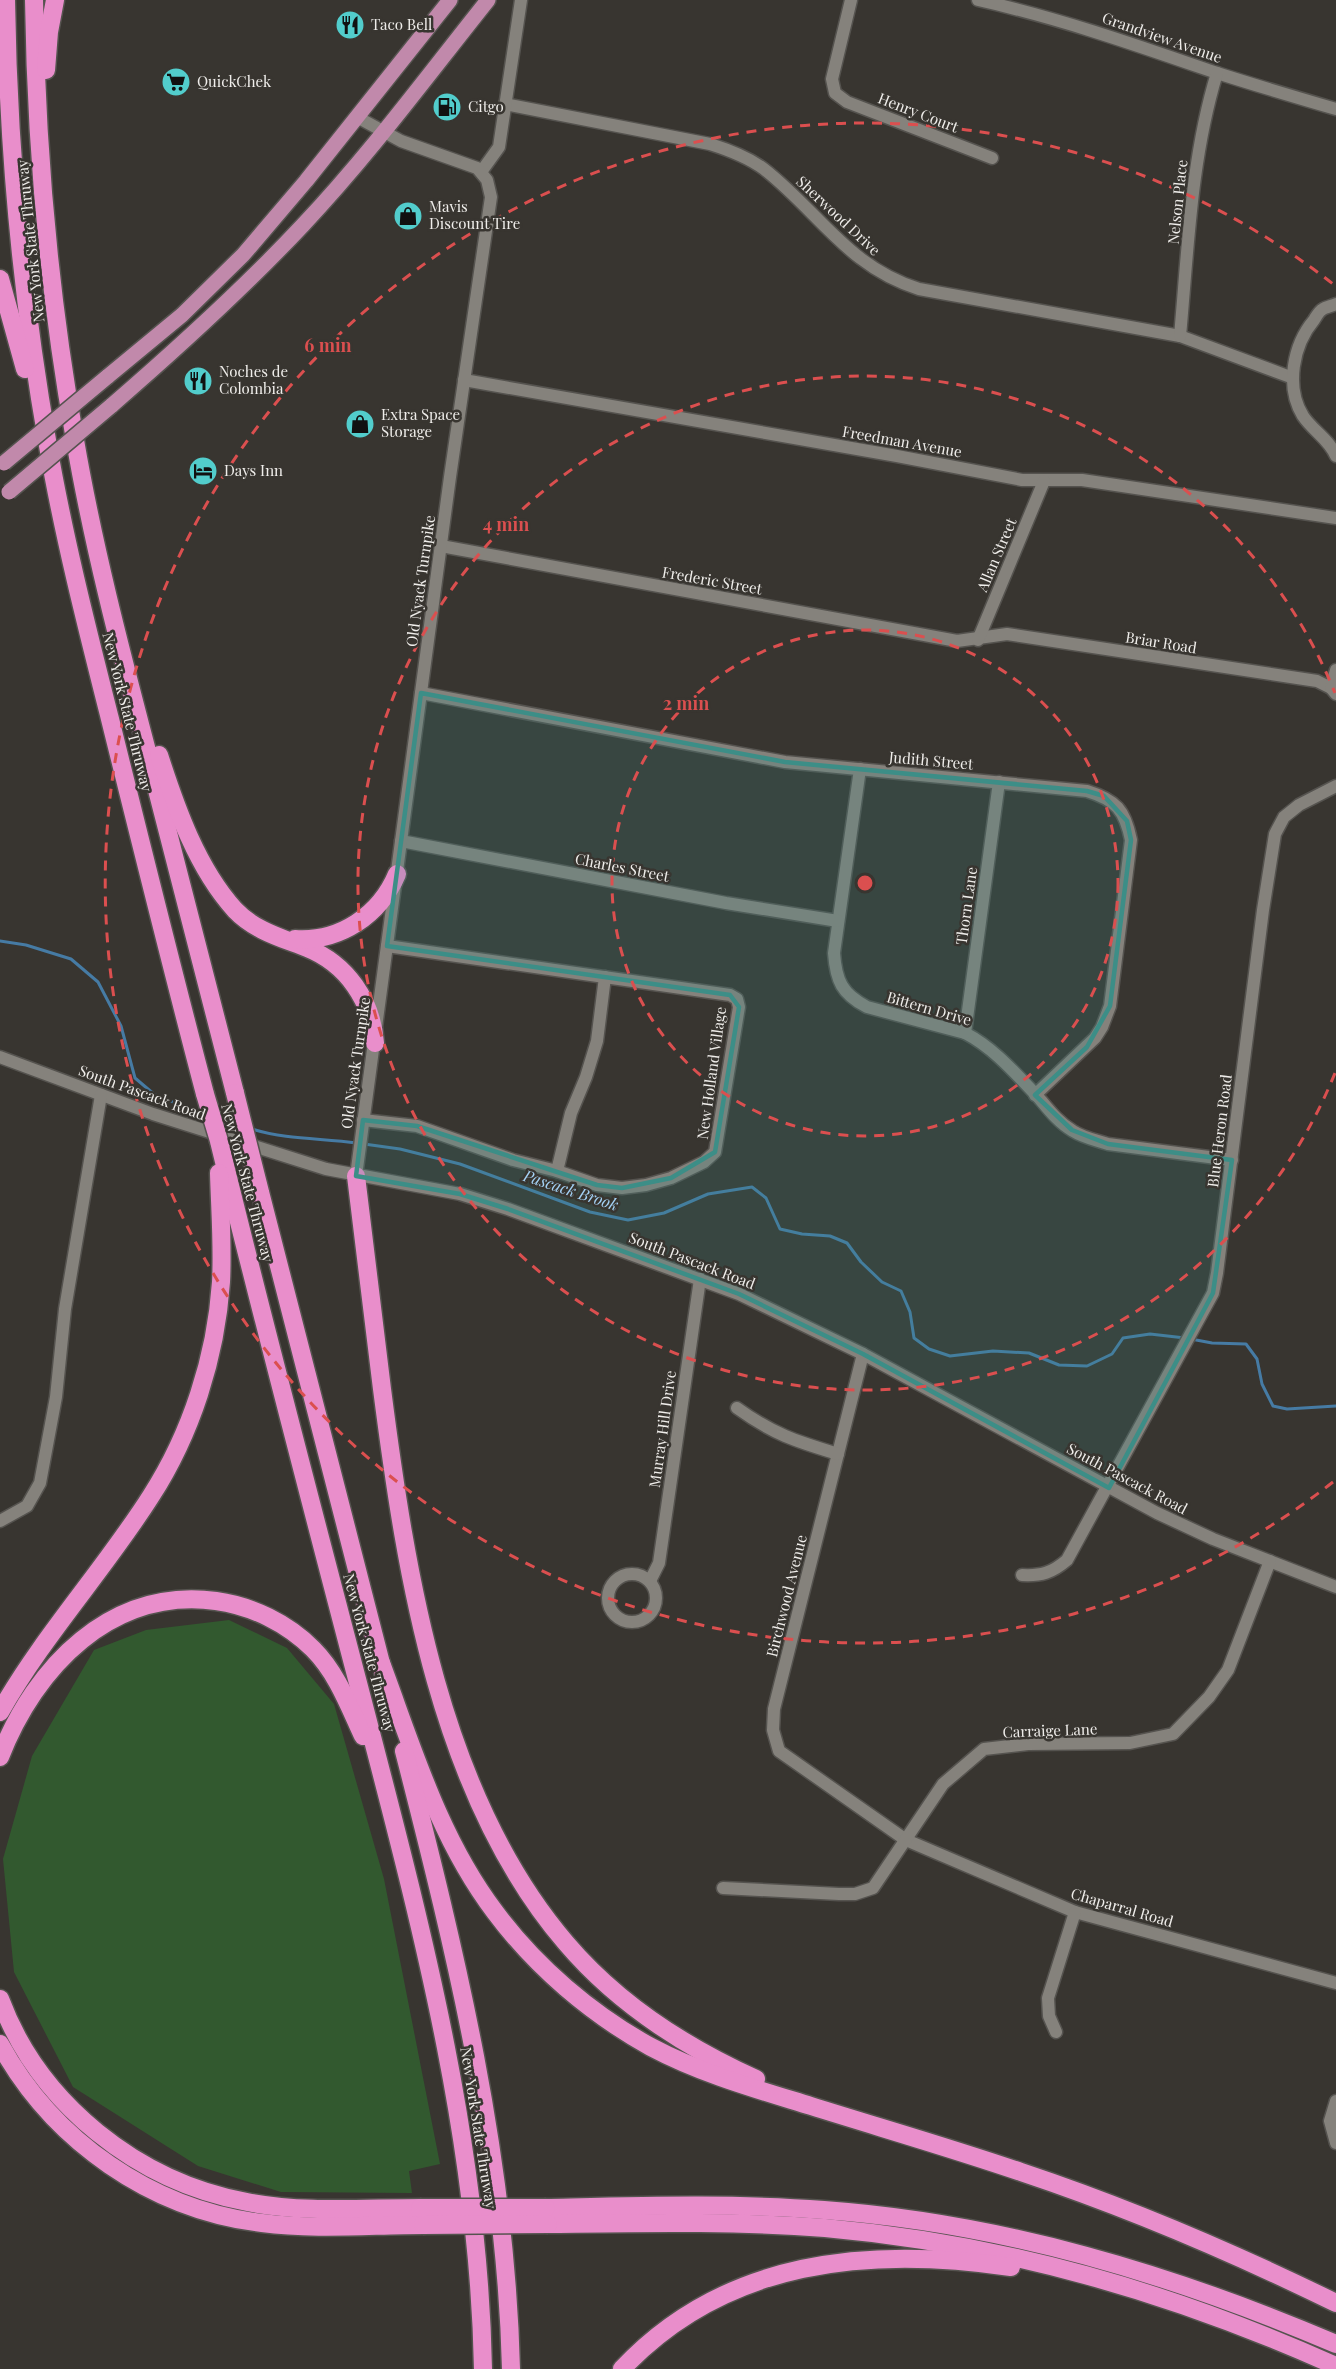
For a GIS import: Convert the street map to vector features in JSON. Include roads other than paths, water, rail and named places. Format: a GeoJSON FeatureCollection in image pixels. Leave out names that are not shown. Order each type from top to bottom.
{"type":"FeatureCollection","features":[{"type":"Feature","properties":{"kind":"highway","name":"New York State Thruway"},"geometry":{"type":"LineString","coordinates":[[6,0],[11,140],[23,275],[39,391],[63,523],[153,895],[219,1142],[226,1199],[384,1781],[432,1978],[455,2091],[475,2228],[483,2369]]}},
{"type":"Feature","properties":{"kind":"highway","name":"New York State Thruway"},"geometry":{"type":"LineString","coordinates":[[34,0],[42,177],[53,292],[69,404],[88,511],[107,595],[449,1928],[475,2051],[500,2214],[511,2369]]}},
{"type":"Feature","properties":{"kind":"highway"},"geometry":{"type":"LineString","coordinates":[[42,177],[48,39],[55,0]]}},
{"type":"Feature","properties":{"kind":"highway"},"geometry":{"type":"LineString","coordinates":[[0,279],[13,320],[63,523]]}},
{"type":"Feature","properties":{"kind":"highway"},"geometry":{"type":"LineString","coordinates":[[107,595],[163,769],[186,827],[226,899],[245,919],[265,931],[320,954],[344,972],[356,987],[366,1006],[375,1043]]}},
{"type":"Feature","properties":{"kind":"highway"},"geometry":{"type":"LineString","coordinates":[[265,931],[282,937],[304,940],[342,932],[375,909],[397,874]]}},
{"type":"Feature","properties":{"kind":"highway"},"geometry":{"type":"LineString","coordinates":[[356,1176],[394,1486],[411,1585],[428,1653],[453,1732],[475,1792],[501,1847],[529,1894],[563,1939],[591,1969],[634,2006],[679,2039],[710,2057],[835,2114]]}},
{"type":"Feature","properties":{"kind":"highway"},"geometry":{"type":"LineString","coordinates":[[0,1712],[39,1652],[152,1495],[187,1425],[206,1370],[217,1314],[226,1199]]}},
{"type":"Feature","properties":{"kind":"highway"},"geometry":{"type":"LineString","coordinates":[[0,1757],[18,1719],[43,1680],[67,1653],[91,1632],[117,1616],[148,1605],[180,1600],[209,1600],[238,1606],[270,1619],[312,1648],[333,1674],[384,1781]]}},
{"type":"Feature","properties":{"kind":"highway"},"geometry":{"type":"LineString","coordinates":[[381,1664],[436,1809],[451,1842],[489,1904],[533,1956],[586,2004],[651,2047],[722,2078],[1018,2171],[1100,2200],[1235,2255],[1336,2303]]}},
{"type":"Feature","properties":{"kind":"highway"},"geometry":{"type":"LineString","coordinates":[[0,1999],[27,2054],[60,2097],[107,2140],[130,2157],[162,2174],[213,2194],[267,2205],[421,2216]]}},
{"type":"Feature","properties":{"kind":"highway"},"geometry":{"type":"LineString","coordinates":[[0,2044],[33,2094],[73,2137],[119,2172],[171,2199],[226,2217],[264,2224],[421,2216],[547,2216],[786,2207],[863,2213],[950,2225],[1055,2247],[1131,2268],[1240,2305],[1336,2344]]}},
{"type":"Feature","properties":{"kind":"highway"},"geometry":{"type":"LineString","coordinates":[[547,2216],[823,2228],[899,2236],[975,2249],[1125,2284],[1198,2308],[1336,2366]]}},
{"type":"Feature","properties":{"kind":"highway"},"geometry":{"type":"LineString","coordinates":[[622,2369],[672,2325],[721,2296],[755,2281],[791,2270],[845,2262],[916,2259],[1001,2266],[1198,2308]]}},
{"type":"Feature","properties":{"kind":"main road"},"geometry":{"type":"LineString","coordinates":[[2,465],[182,315],[224,276],[263,233],[450,0]]}},
{"type":"Feature","properties":{"kind":"main road"},"geometry":{"type":"LineString","coordinates":[[4,495],[111,406],[212,316],[280,249],[327,199],[488,0]]}},
{"type":"Feature","properties":{"kind":"street"},"geometry":{"type":"LineString","coordinates":[[357,117],[401,141],[467,164],[481,172],[499,147],[520,0]]}},
{"type":"Feature","properties":{"kind":"street","name":"Henry Court"},"geometry":{"type":"LineString","coordinates":[[851,0],[832,79],[835,93],[847,102],[992,158]]}},
{"type":"Feature","properties":{"kind":"street","name":"Grandview Avenue"},"geometry":{"type":"LineString","coordinates":[[978,0],[1021,9],[1082,27],[1217,73],[1336,109]]}},
{"type":"Feature","properties":{"kind":"street","name":"Nelson Place"},"geometry":{"type":"LineString","coordinates":[[1180,336],[1199,145],[1217,73]]}},
{"type":"Feature","properties":{"kind":"street","name":"Sherwood Drive"},"geometry":{"type":"LineString","coordinates":[[505,104],[710,144],[735,152],[762,168],[786,188],[852,254],[895,282],[919,289],[1180,336],[1293,378]]}},
{"type":"Feature","properties":{"kind":"street","name":"Old Nyack Turnpike"},"geometry":{"type":"LineString","coordinates":[[356,1176],[464,380],[490,210],[489,185],[481,172]]}},
{"type":"Feature","properties":{"kind":"street"},"geometry":{"type":"LineString","coordinates":[[1336,304],[1322,309],[1305,330],[1296,353],[1293,378],[1296,398],[1304,417],[1332,446],[1336,456]]}},
{"type":"Feature","properties":{"kind":"street","name":"Freedman Avenue"},"geometry":{"type":"LineString","coordinates":[[464,380],[1022,480],[1082,480],[1336,518]]}},
{"type":"Feature","properties":{"kind":"street","name":"Allan Street"},"geometry":{"type":"LineString","coordinates":[[978,640],[1044,481]]}},
{"type":"Feature","properties":{"kind":"street","name":"Frederic Street"},"geometry":{"type":"LineString","coordinates":[[441,546],[957,641],[978,640]]}},
{"type":"Feature","properties":{"kind":"street","name":"Briar Road"},"geometry":{"type":"LineString","coordinates":[[978,640],[1007,634],[1317,681],[1333,691]]}},
{"type":"Feature","properties":{"kind":"street"},"geometry":{"type":"LineString","coordinates":[[1333,691],[1336,670]]}},
{"type":"Feature","properties":{"kind":"street","name":"Judith Street"},"geometry":{"type":"LineString","coordinates":[[421,693],[786,762],[1087,791],[1104,796],[1117,806],[1127,821],[1131,840],[1110,1006],[1106,1018],[1087,1047],[1035,1095]]}},
{"type":"Feature","properties":{"kind":"street","name":"Bittern Drive"},"geometry":{"type":"LineString","coordinates":[[860,769],[834,953],[835,971],[842,987],[852,999],[867,1007],[965,1033],[994,1052],[1072,1130],[1088,1138],[1108,1144],[1232,1160]]}},
{"type":"Feature","properties":{"kind":"street","name":"Thorn Lane"},"geometry":{"type":"LineString","coordinates":[[965,1033],[999,782]]}},
{"type":"Feature","properties":{"kind":"street","name":"Blue Heron Road"},"geometry":{"type":"LineString","coordinates":[[1022,1575],[1039,1575],[1055,1571],[1067,1560],[1109,1488],[1213,1293],[1275,834],[1284,817],[1299,805],[1336,786]]}},
{"type":"Feature","properties":{"kind":"street","name":"Charles Street"},"geometry":{"type":"LineString","coordinates":[[401,841],[715,901],[838,921]]}},
{"type":"Feature","properties":{"kind":"street","name":"New Holland Village"},"geometry":{"type":"LineString","coordinates":[[362,1126],[417,1126],[513,1160],[557,1171],[597,1185],[622,1188],[646,1185],[671,1178],[704,1162],[716,1152],[739,1007],[737,999],[730,995],[387,946]]}},
{"type":"Feature","properties":{"kind":"street"},"geometry":{"type":"LineString","coordinates":[[557,1171],[571,1113],[586,1077],[597,1041],[606,977]]}},
{"type":"Feature","properties":{"kind":"street","name":"South Pascack Road"},"geometry":{"type":"LineString","coordinates":[[0,1057],[101,1095],[272,1152],[356,1176],[460,1194],[508,1209],[749,1298],[863,1354],[1109,1488],[1203,1535],[1336,1587]]}},
{"type":"Feature","properties":{"kind":"street"},"geometry":{"type":"LineString","coordinates":[[0,1521],[27,1506],[40,1483],[56,1397],[65,1309],[101,1095]]}},
{"type":"Feature","properties":{"kind":"street","name":"Murray Hill Drive"},"geometry":{"type":"LineString","coordinates":[[650,1581],[659,1563],[700,1279]]}},
{"type":"Feature","properties":{"kind":"street","name":"Birchwood Avenue"},"geometry":{"type":"LineString","coordinates":[[863,1354],[774,1709],[772,1730],[779,1751],[906,1840]]}},
{"type":"Feature","properties":{"kind":"street"},"geometry":{"type":"LineString","coordinates":[[737,1408],[763,1426],[789,1439],[838,1454]]}},
{"type":"Feature","properties":{"kind":"street","name":"Carraige Lane"},"geometry":{"type":"LineString","coordinates":[[723,1888],[855,1894],[873,1888],[943,1784],[984,1749],[1028,1744],[1130,1743],[1173,1734],[1209,1697],[1228,1670],[1270,1562]]}},
{"type":"Feature","properties":{"kind":"street","name":"Murray Hill Drive"},"geometry":{"type":"LineString","coordinates":[[633,1574],[650,1581],[657,1599],[655,1608],[649,1616],[631,1623],[622,1621],[614,1615],[609,1607],[608,1597],[615,1580],[624,1575],[633,1574]]}},
{"type":"Feature","properties":{"kind":"street","name":"Chaparral Road"},"geometry":{"type":"LineString","coordinates":[[906,1840],[1075,1912],[1336,1983]]}},
{"type":"Feature","properties":{"kind":"street"},"geometry":{"type":"LineString","coordinates":[[1056,2032],[1049,2016],[1048,1998],[1075,1912]]}},
{"type":"Feature","properties":{"kind":"street"},"geometry":{"type":"LineString","coordinates":[[1336,2100],[1330,2121],[1336,2143]]}},
{"type":"Feature","properties":{"kind":"waterway","name":"Pascack Brook"},"geometry":{"type":"LineString","coordinates":[[0,941],[26,945],[71,959],[98,982],[121,1026],[135,1078],[155,1095],[202,1113]]}},
{"type":"Feature","properties":{"kind":"waterway","name":"Pascack Brook"},"geometry":{"type":"LineString","coordinates":[[220,1119],[237,1124]]}},
{"type":"Feature","properties":{"kind":"waterway","name":"Pascack Brook"},"geometry":{"type":"LineString","coordinates":[[252,1129],[291,1137],[357,1143]]}},
{"type":"Feature","properties":{"kind":"waterway","name":"Pascack Brook"},"geometry":{"type":"LineString","coordinates":[[364,1144],[400,1149],[460,1164],[590,1212],[628,1220],[664,1213],[708,1194],[752,1187],[766,1198],[780,1229],[802,1234],[830,1236],[847,1243],[861,1262],[882,1282],[901,1291],[910,1312],[914,1338],[929,1349],[950,1356],[993,1351],[1029,1353],[1059,1365],[1087,1366],[1112,1354],[1123,1338],[1150,1334],[1185,1338]]}},
{"type":"Feature","properties":{"kind":"waterway","name":"Pascack Brook"},"geometry":{"type":"LineString","coordinates":[[1191,1339],[1212,1343],[1246,1344],[1257,1359],[1262,1384],[1273,1406],[1287,1409],[1336,1406]]}},
{"type":"Feature","properties":{"kind":"place","name":"Taco Bell"},"geometry":{"type":"Point","coordinates":[350,25]}},
{"type":"Feature","properties":{"kind":"place","name":"QuickChek"},"geometry":{"type":"Point","coordinates":[176,82]}},
{"type":"Feature","properties":{"kind":"place","name":"Citgo"},"geometry":{"type":"Point","coordinates":[447,107]}},
{"type":"Feature","properties":{"kind":"place","name":"Mavis Discount Tire"},"geometry":{"type":"Point","coordinates":[408,216]}},
{"type":"Feature","properties":{"kind":"place","name":"Noches de Colombia"},"geometry":{"type":"Point","coordinates":[198,381]}},
{"type":"Feature","properties":{"kind":"place","name":"Extra Space Storage"},"geometry":{"type":"Point","coordinates":[360,424]}},
{"type":"Feature","properties":{"kind":"place","name":"Days Inn"},"geometry":{"type":"Point","coordinates":[203,471]}}]}
